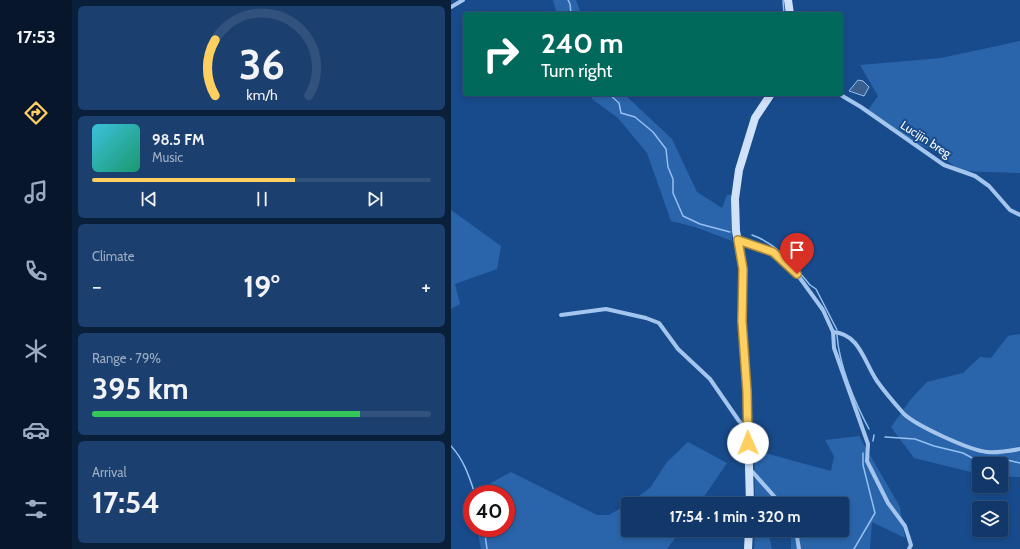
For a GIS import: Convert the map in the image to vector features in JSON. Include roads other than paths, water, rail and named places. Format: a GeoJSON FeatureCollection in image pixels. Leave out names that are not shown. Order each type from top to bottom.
{"type":"FeatureCollection","features":[{"type":"Feature","properties":{"kind":"street"},"geometry":{"type":"LineString","coordinates":[[451,7],[463,0]]}},
{"type":"Feature","properties":{"kind":"street"},"geometry":{"type":"LineString","coordinates":[[788,0],[790,12]]}},
{"type":"Feature","properties":{"kind":"street"},"geometry":{"type":"LineString","coordinates":[[750,497],[747,392],[742,321],[743,269],[735,210],[739,170],[755,118],[770,96]]}},
{"type":"Feature","properties":{"kind":"street","name":"Lucijin breg"},"geometry":{"type":"LineString","coordinates":[[842,96],[861,107],[944,164],[975,176],[989,186],[1010,210],[1020,215]]}},
{"type":"Feature","properties":{"kind":"street"},"geometry":{"type":"LineString","coordinates":[[738,240],[773,252],[785,262],[823,310],[833,332],[834,348],[868,444],[867,460],[888,503],[905,526],[911,545],[909,549]]}},
{"type":"Feature","properties":{"kind":"street"},"geometry":{"type":"LineString","coordinates":[[561,315],[606,309],[646,318],[659,323],[678,349],[710,379],[739,421],[747,428]]}},
{"type":"Feature","properties":{"kind":"street"},"geometry":{"type":"LineString","coordinates":[[833,332],[842,333],[852,338],[877,381],[904,414],[915,422],[977,450],[987,452],[1020,449]]}},
{"type":"Feature","properties":{"kind":"street"},"geometry":{"type":"LineString","coordinates":[[749,468],[752,469],[775,497]]}},
{"type":"Feature","properties":{"kind":"street"},"geometry":{"type":"LineString","coordinates":[[748,549],[749,537]]}},
{"type":"Feature","properties":{"kind":"street"},"geometry":{"type":"LineString","coordinates":[[797,537],[799,549]]}},
{"type":"Feature","properties":{"kind":"waterway"},"geometry":{"type":"LineString","coordinates":[[568,0],[571,12]]}},
{"type":"Feature","properties":{"kind":"waterway"},"geometry":{"type":"LineString","coordinates":[[783,0],[784,12]]}},
{"type":"Feature","properties":{"kind":"waterway"},"geometry":{"type":"LineString","coordinates":[[611,96],[619,103],[621,113],[635,117],[653,132],[666,149],[668,167],[673,179],[673,193],[683,216],[700,224],[730,232]]}},
{"type":"Feature","properties":{"kind":"waterway"},"geometry":{"type":"LineString","coordinates":[[752,235],[770,244],[791,263],[810,285],[816,289],[837,330]]}},
{"type":"Feature","properties":{"kind":"waterway"},"geometry":{"type":"LineString","coordinates":[[837,335],[838,347],[844,371],[858,408],[869,429]]}},
{"type":"Feature","properties":{"kind":"waterway"},"geometry":{"type":"LineString","coordinates":[[873,441],[874,435]]}},
{"type":"Feature","properties":{"kind":"waterway"},"geometry":{"type":"LineString","coordinates":[[885,437],[915,439],[934,446],[963,453],[974,459],[994,463],[1007,460],[1020,463]]}},
{"type":"Feature","properties":{"kind":"waterway"},"geometry":{"type":"LineString","coordinates":[[451,446],[456,451],[463,463],[472,485]]}},
{"type":"Feature","properties":{"kind":"waterway"},"geometry":{"type":"LineString","coordinates":[[854,549],[875,513],[863,465],[863,453]]}},
{"type":"Feature","properties":{"kind":"waterway"},"geometry":{"type":"LineString","coordinates":[[485,537],[487,549]]}}]}
